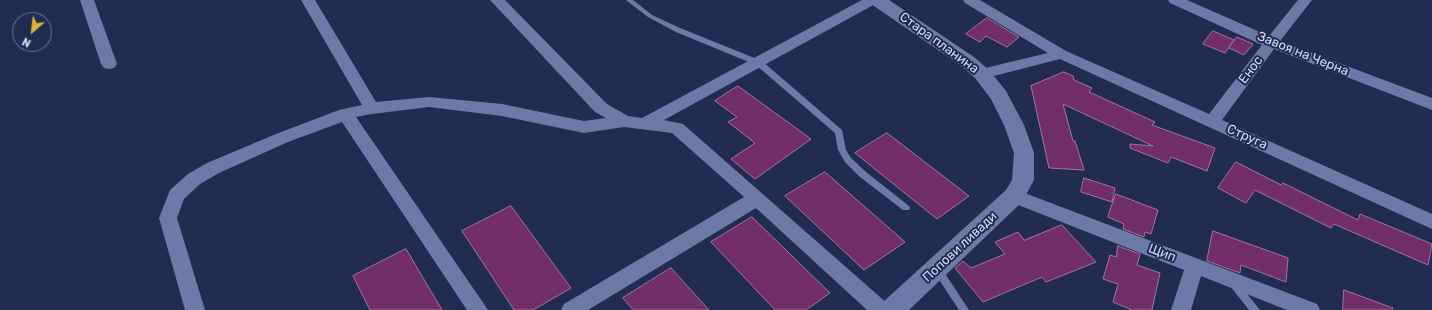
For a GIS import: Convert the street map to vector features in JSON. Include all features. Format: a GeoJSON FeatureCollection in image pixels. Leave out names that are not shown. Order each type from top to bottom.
{"type":"FeatureCollection","features":[{"type":"Feature","properties":{"kind":"street"},"geometry":{"type":"LineString","coordinates":[[88,0],[109,64]]}},
{"type":"Feature","properties":{"kind":"street"},"geometry":{"type":"LineString","coordinates":[[308,0],[372,108]]}},
{"type":"Feature","properties":{"kind":"street"},"geometry":{"type":"LineString","coordinates":[[497,0],[601,108],[624,121]]}},
{"type":"Feature","properties":{"kind":"street"},"geometry":{"type":"LineString","coordinates":[[644,124],[872,0]]}},
{"type":"Feature","properties":{"kind":"street","name":"Стара планина"},"geometry":{"type":"LineString","coordinates":[[877,0],[967,61],[982,74],[999,96],[1014,125],[1024,153],[1019,188]]}},
{"type":"Feature","properties":{"kind":"street","name":"Струга"},"geometry":{"type":"LineString","coordinates":[[970,0],[1061,54],[1432,222]]}},
{"type":"Feature","properties":{"kind":"street","name":"Завоя на Черна"},"geometry":{"type":"LineString","coordinates":[[1176,0],[1271,42],[1432,104]]}},
{"type":"Feature","properties":{"kind":"street","name":"Енос"},"geometry":{"type":"LineString","coordinates":[[1212,122],[1271,42],[1305,0]]}},
{"type":"Feature","properties":{"kind":"street"},"geometry":{"type":"LineString","coordinates":[[982,74],[1061,54]]}},
{"type":"Feature","properties":{"kind":"street"},"geometry":{"type":"LineString","coordinates":[[195,310],[168,218],[176,196],[194,179],[213,168],[282,138],[346,114],[372,108],[428,102],[502,110],[584,127],[624,121],[677,128],[881,310]]}},
{"type":"Feature","properties":{"kind":"street"},"geometry":{"type":"LineString","coordinates":[[346,114],[478,310]]}},
{"type":"Feature","properties":{"kind":"street","name":"Щип"},"geometry":{"type":"LineString","coordinates":[[1019,188],[1195,266],[1310,310]]}},
{"type":"Feature","properties":{"kind":"street","name":"Попови ливади"},"geometry":{"type":"LineString","coordinates":[[892,310],[1019,188]]}},
{"type":"Feature","properties":{"kind":"street"},"geometry":{"type":"LineString","coordinates":[[571,310],[757,198]]}},
{"type":"Feature","properties":{"kind":"street"},"geometry":{"type":"LineString","coordinates":[[1181,310],[1195,266]]}},
{"type":"Feature","properties":{"kind":"lane"},"geometry":{"type":"LineString","coordinates":[[629,0],[650,16],[678,30],[759,62],[840,132],[840,144],[843,153],[854,166],[906,208]]}},
{"type":"Feature","properties":{"kind":"lane"},"geometry":{"type":"LineString","coordinates":[[937,268],[964,310]]}},
{"type":"Feature","properties":{"kind":"lane"},"geometry":{"type":"LineString","coordinates":[[1230,279],[1255,310]]}},
{"type":"Feature","properties":{"kind":"building"},"geometry":{"type":"Polygon","coordinates":[[[987,18],[1019,37],[1007,47],[986,36],[980,42],[966,34],[987,18]]]}},
{"type":"Feature","properties":{"kind":"building"},"geometry":{"type":"Polygon","coordinates":[[[1213,31],[1234,40],[1225,53],[1203,44],[1213,31]]]}},
{"type":"Feature","properties":{"kind":"building"},"geometry":{"type":"Polygon","coordinates":[[[1237,37],[1253,44],[1244,55],[1229,48],[1237,37]]]}},
{"type":"Feature","properties":{"kind":"building"},"geometry":{"type":"Polygon","coordinates":[[[1064,72],[1073,76],[1074,80],[1092,88],[1089,92],[1155,122],[1152,125],[1215,148],[1207,171],[1171,157],[1168,163],[1130,148],[1130,144],[1153,146],[1063,104],[1073,141],[1075,141],[1084,170],[1049,168],[1031,86],[1064,72]]]}},
{"type":"Feature","properties":{"kind":"building"},"geometry":{"type":"Polygon","coordinates":[[[738,86],[811,139],[755,179],[731,159],[755,143],[728,122],[737,117],[715,101],[738,86]]]}},
{"type":"Feature","properties":{"kind":"building"},"geometry":{"type":"Polygon","coordinates":[[[887,133],[969,196],[937,219],[855,153],[887,133]]]}},
{"type":"Feature","properties":{"kind":"building"},"geometry":{"type":"Polygon","coordinates":[[[1236,162],[1281,185],[1283,183],[1358,220],[1360,214],[1432,244],[1428,265],[1334,224],[1331,228],[1255,190],[1246,203],[1218,188],[1236,162]]]}},
{"type":"Feature","properties":{"kind":"building"},"geometry":{"type":"Polygon","coordinates":[[[825,172],[905,242],[864,270],[785,196],[825,172]]]}},
{"type":"Feature","properties":{"kind":"building"},"geometry":{"type":"Polygon","coordinates":[[[1084,178],[1115,188],[1112,202],[1081,192],[1084,178]]]}},
{"type":"Feature","properties":{"kind":"building"},"geometry":{"type":"Polygon","coordinates":[[[1116,194],[1158,210],[1151,234],[1145,232],[1144,237],[1123,229],[1124,224],[1108,217],[1116,194]]]}},
{"type":"Feature","properties":{"kind":"building"},"geometry":{"type":"Polygon","coordinates":[[[511,206],[571,288],[533,310],[514,310],[462,231],[511,206]]]}},
{"type":"Feature","properties":{"kind":"building"},"geometry":{"type":"Polygon","coordinates":[[[752,217],[830,293],[806,310],[775,310],[711,242],[752,217]]]}},
{"type":"Feature","properties":{"kind":"building"},"geometry":{"type":"Polygon","coordinates":[[[1062,225],[1096,262],[1046,282],[1042,277],[983,302],[955,268],[963,261],[971,268],[1005,254],[995,242],[1018,232],[1024,240],[1062,225]]]}},
{"type":"Feature","properties":{"kind":"building"},"geometry":{"type":"Polygon","coordinates":[[[1213,231],[1288,258],[1286,282],[1241,265],[1240,273],[1207,261],[1213,231]]]}},
{"type":"Feature","properties":{"kind":"building"},"geometry":{"type":"Polygon","coordinates":[[[1118,246],[1140,254],[1137,265],[1160,273],[1152,310],[1132,310],[1113,302],[1118,284],[1103,279],[1110,255],[1116,257],[1118,246]]]}},
{"type":"Feature","properties":{"kind":"building"},"geometry":{"type":"Polygon","coordinates":[[[406,249],[442,310],[370,310],[353,276],[406,249]]]}},
{"type":"Feature","properties":{"kind":"building"},"geometry":{"type":"Polygon","coordinates":[[[671,268],[709,310],[633,310],[623,298],[671,268]]]}},
{"type":"Feature","properties":{"kind":"building"},"geometry":{"type":"Polygon","coordinates":[[[1344,290],[1393,308],[1392,310],[1343,310],[1344,290]]]}}]}
